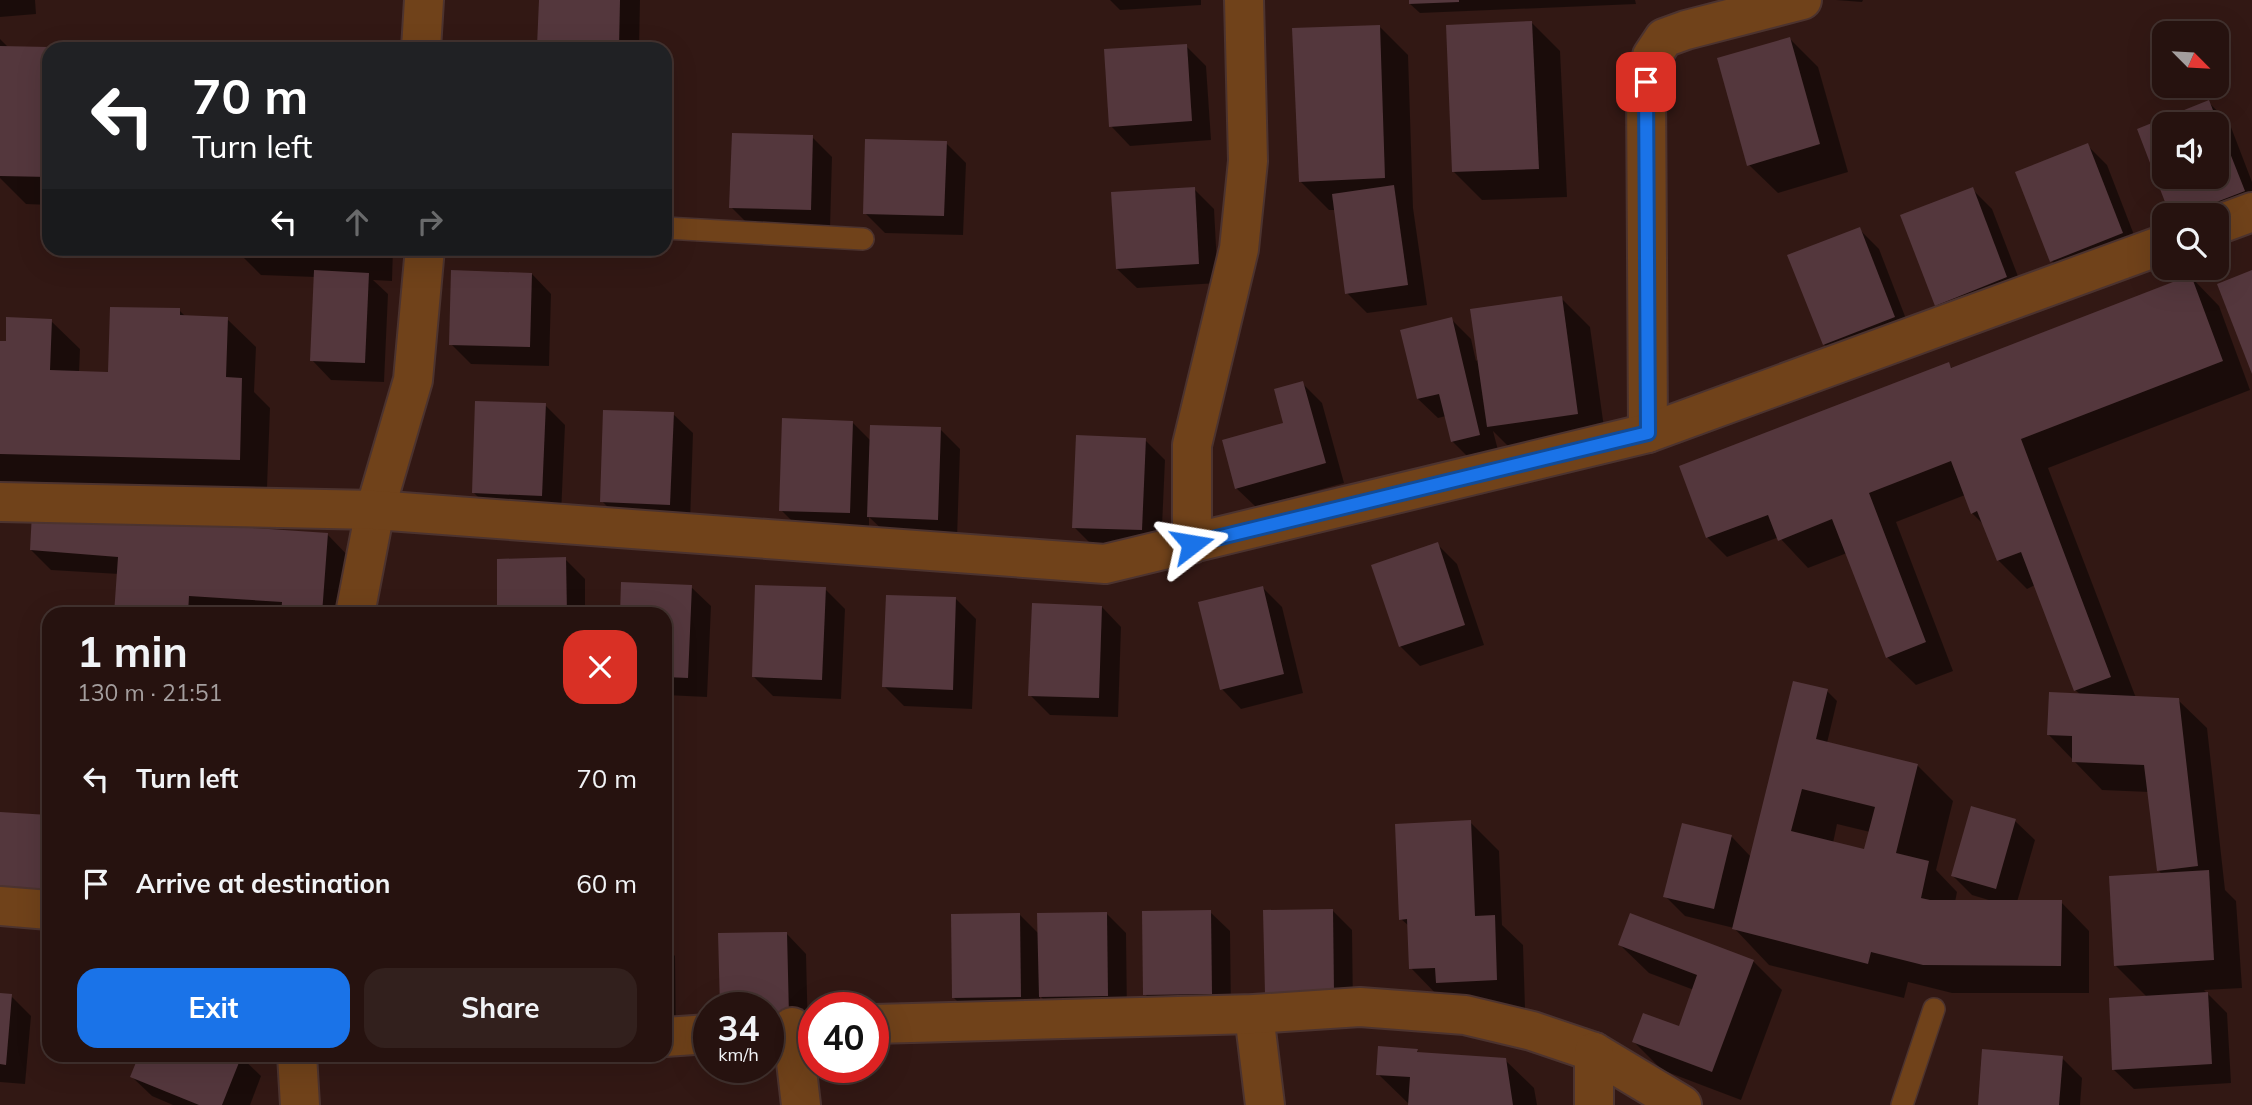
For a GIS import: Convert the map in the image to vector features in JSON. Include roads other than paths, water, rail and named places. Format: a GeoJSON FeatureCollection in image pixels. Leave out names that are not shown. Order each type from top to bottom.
{"type":"FeatureCollection","features":[{"type":"Feature","properties":{"kind":"street"},"geometry":{"type":"LineString","coordinates":[[421,42],[424,0]]}},
{"type":"Feature","properties":{"kind":"street"},"geometry":{"type":"LineString","coordinates":[[1192,544],[1192,445],[1239,249],[1248,161],[1244,0]]}},
{"type":"Feature","properties":{"kind":"street"},"geometry":{"type":"LineString","coordinates":[[1648,433],[1646,82],[1652,56],[1664,38],[1802,0]]}},
{"type":"Feature","properties":{"kind":"street"},"geometry":{"type":"LineString","coordinates":[[2229,221],[2252,212]]}},
{"type":"Feature","properties":{"kind":"street"},"geometry":{"type":"LineString","coordinates":[[0,502],[375,510],[1105,564],[1648,433],[2152,249]]}},
{"type":"Feature","properties":{"kind":"street"},"geometry":{"type":"LineString","coordinates":[[356,607],[375,510],[414,380],[424,256]]}},
{"type":"Feature","properties":{"kind":"street"},"geometry":{"type":"LineString","coordinates":[[0,906],[42,909]]}},
{"type":"Feature","properties":{"kind":"street"},"geometry":{"type":"LineString","coordinates":[[889,1024],[1254,1014],[1360,1007],[1465,1015],[1532,1031],[1594,1052],[1682,1105]]}},
{"type":"Feature","properties":{"kind":"street"},"geometry":{"type":"LineString","coordinates":[[1254,1014],[1265,1105]]}},
{"type":"Feature","properties":{"kind":"street"},"geometry":{"type":"LineString","coordinates":[[791,1027],[801,1105]]}},
{"type":"Feature","properties":{"kind":"street"},"geometry":{"type":"LineString","coordinates":[[672,1037],[693,1035]]}},
{"type":"Feature","properties":{"kind":"street"},"geometry":{"type":"LineString","coordinates":[[1594,1052],[1594,1105]]}},
{"type":"Feature","properties":{"kind":"street"},"geometry":{"type":"LineString","coordinates":[[297,1062],[300,1105]]}},
{"type":"Feature","properties":{"kind":"lane"},"geometry":{"type":"LineString","coordinates":[[672,228],[863,239]]}},
{"type":"Feature","properties":{"kind":"lane"},"geometry":{"type":"LineString","coordinates":[[1902,1105],[1934,1010]]}}]}
